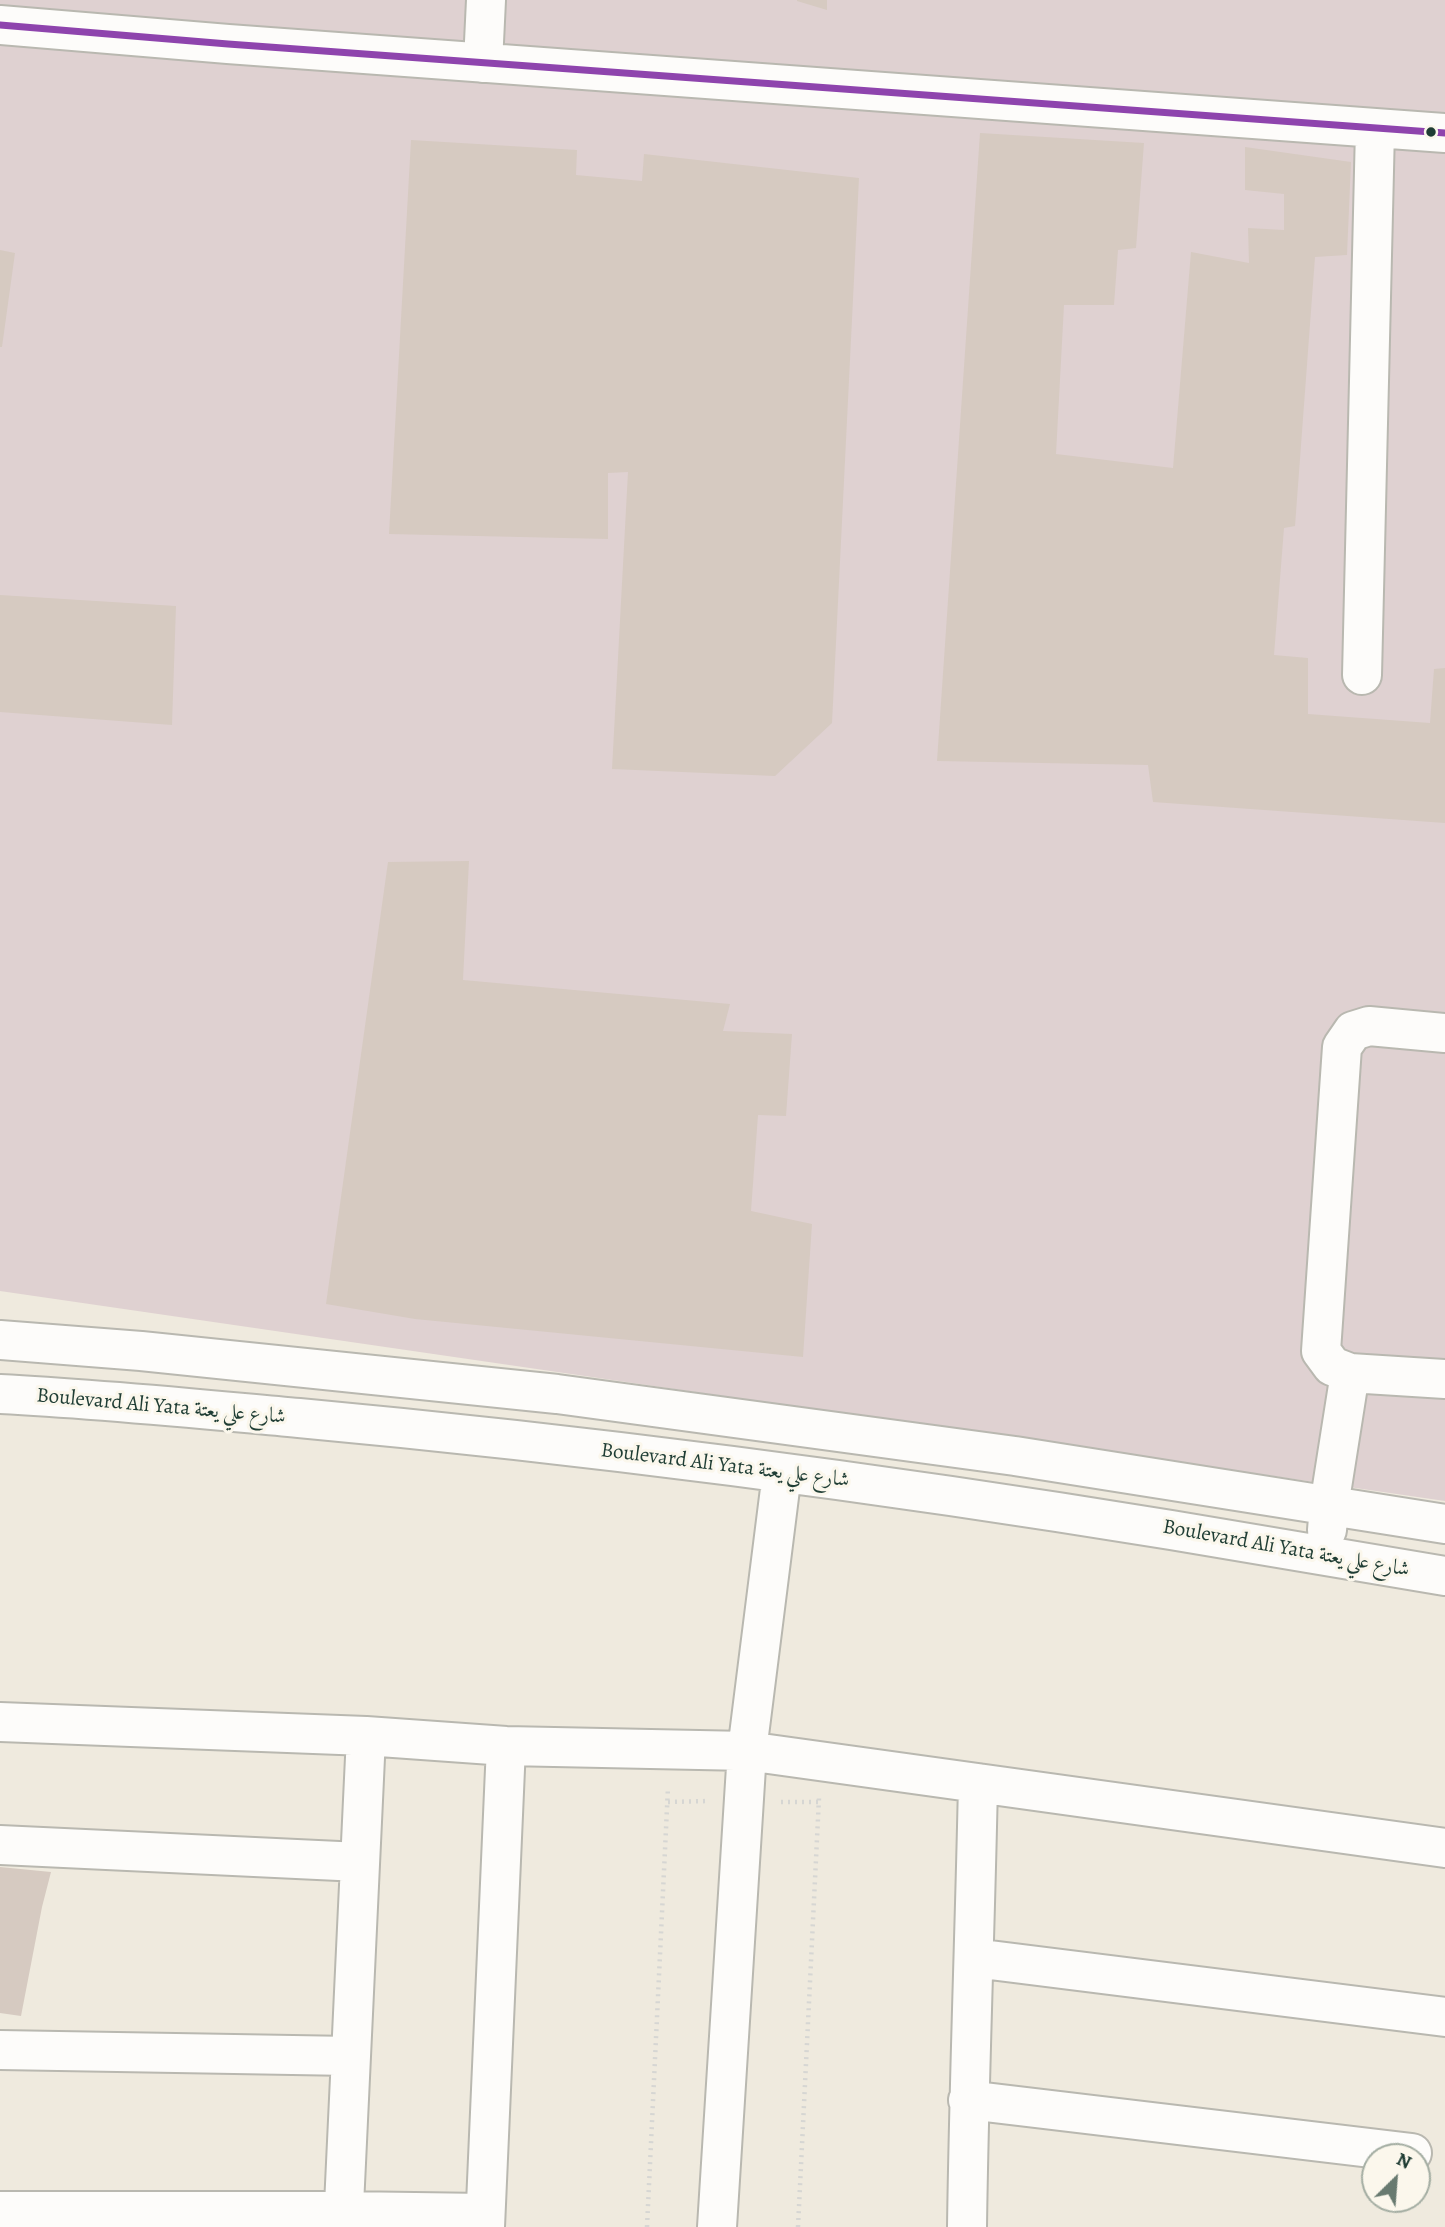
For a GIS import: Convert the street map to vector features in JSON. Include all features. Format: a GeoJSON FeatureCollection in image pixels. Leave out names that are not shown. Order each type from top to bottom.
{"type":"FeatureCollection","features":[{"type":"Feature","properties":{"kind":"street"},"geometry":{"type":"LineString","coordinates":[[483,63],[486,0]]}},
{"type":"Feature","properties":{"kind":"street"},"geometry":{"type":"LineString","coordinates":[[0,25],[1445,133]]}},
{"type":"Feature","properties":{"kind":"street"},"geometry":{"type":"LineString","coordinates":[[1362,675],[1375,129]]}},
{"type":"Feature","properties":{"kind":"street"},"geometry":{"type":"LineString","coordinates":[[1445,1033],[1370,1027],[1353,1031],[1342,1047],[1321,1351],[1332,1366],[1350,1373],[1445,1379]]}},
{"type":"Feature","properties":{"kind":"street"},"geometry":{"type":"LineString","coordinates":[[0,1340],[141,1351],[557,1394],[1015,1456],[1445,1524]]}},
{"type":"Feature","properties":{"kind":"street"},"geometry":{"type":"LineString","coordinates":[[1325,1556],[1329,1506],[1350,1373]]}},
{"type":"Feature","properties":{"kind":"street","name":"Boulevard Ali Yata شارع علي يعتة"},"geometry":{"type":"LineString","coordinates":[[0,1394],[136,1402],[397,1428],[782,1473],[1169,1530],[1445,1576]]}},
{"type":"Feature","properties":{"kind":"street"},"geometry":{"type":"LineString","coordinates":[[716,2227],[747,1751],[782,1473]]}},
{"type":"Feature","properties":{"kind":"street"},"geometry":{"type":"LineString","coordinates":[[0,1722],[366,1736],[506,1746],[747,1751],[1445,1848]]}},
{"type":"Feature","properties":{"kind":"street"},"geometry":{"type":"LineString","coordinates":[[344,2219],[366,1736]]}},
{"type":"Feature","properties":{"kind":"street"},"geometry":{"type":"LineString","coordinates":[[0,2211],[485,2220],[506,1746]]}},
{"type":"Feature","properties":{"kind":"street"},"geometry":{"type":"LineString","coordinates":[[967,2227],[968,2100],[978,1783]]}},
{"type":"Feature","properties":{"kind":"street"},"geometry":{"type":"LineString","coordinates":[[0,1845],[360,1862]]}},
{"type":"Feature","properties":{"kind":"street"},"geometry":{"type":"LineString","coordinates":[[974,1958],[1445,2017]]}},
{"type":"Feature","properties":{"kind":"street"},"geometry":{"type":"LineString","coordinates":[[0,2050],[351,2056]]}},
{"type":"Feature","properties":{"kind":"street"},"geometry":{"type":"LineString","coordinates":[[968,2100],[1361,2147]]}},
{"type":"Feature","properties":{"kind":"path"},"geometry":{"type":"LineString","coordinates":[[647,2227],[669,1750]]}},
{"type":"Feature","properties":{"kind":"path"},"geometry":{"type":"LineString","coordinates":[[798,2227],[821,1761]]}},
{"type":"Feature","properties":{"kind":"shaded area"},"geometry":{"type":"Polygon","coordinates":[[[0,0],[1445,0],[1445,1501],[0,1291],[0,0]]]}},
{"type":"Feature","properties":{"kind":"building"},"geometry":{"type":"Polygon","coordinates":[[[827,0],[827,10],[797,1],[827,0]]]}},
{"type":"Feature","properties":{"kind":"building"},"geometry":{"type":"Polygon","coordinates":[[[980,133],[1144,143],[1136,248],[1118,250],[1114,305],[1064,305],[1056,454],[1173,468],[1191,252],[1249,263],[1248,228],[1284,230],[1284,194],[1245,190],[1245,147],[1351,162],[1347,255],[1315,257],[1295,526],[1284,528],[1274,655],[1308,658],[1308,714],[1430,723],[1434,669],[1445,668],[1445,823],[1153,802],[1148,765],[937,761],[980,133]]]}},
{"type":"Feature","properties":{"kind":"building"},"geometry":{"type":"Polygon","coordinates":[[[411,140],[577,150],[576,175],[642,181],[644,154],[859,178],[832,723],[775,776],[612,769],[628,472],[608,473],[608,539],[389,534],[411,140]]]}},
{"type":"Feature","properties":{"kind":"building"},"geometry":{"type":"Polygon","coordinates":[[[0,250],[15,253],[2,347],[0,347],[0,250]]]}},
{"type":"Feature","properties":{"kind":"building"},"geometry":{"type":"Polygon","coordinates":[[[0,595],[176,606],[172,725],[0,712],[0,595]]]}},
{"type":"Feature","properties":{"kind":"building"},"geometry":{"type":"Polygon","coordinates":[[[469,861],[463,980],[730,1004],[723,1031],[792,1034],[786,1116],[758,1115],[751,1211],[812,1224],[803,1357],[415,1319],[326,1304],[388,862],[469,861]]]}},
{"type":"Feature","properties":{"kind":"building"},"geometry":{"type":"Polygon","coordinates":[[[0,1867],[51,1872],[21,2016],[0,2013],[0,1867]]]}},
{"type":"Feature","properties":{"kind":"transit line"},"geometry":{"type":"LineString","coordinates":[[0,25],[1445,133]]}}]}
